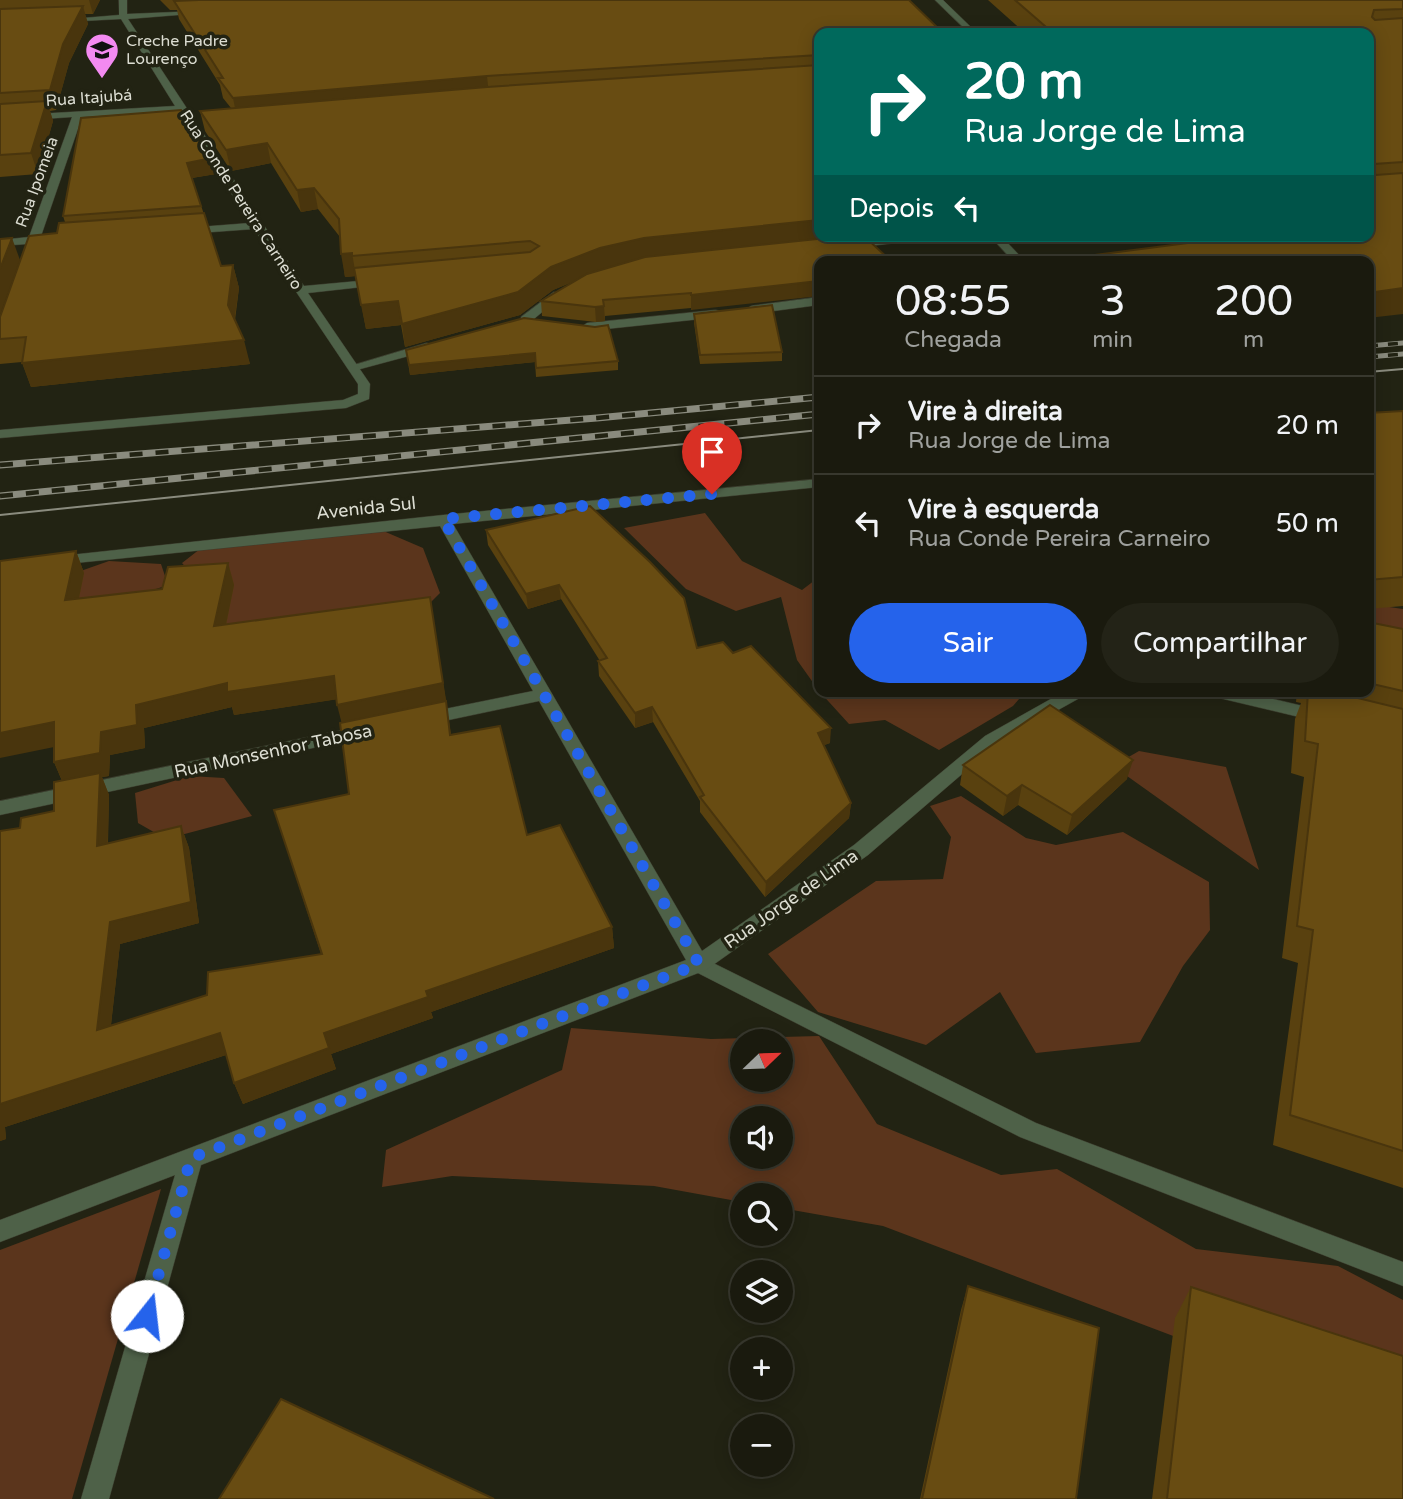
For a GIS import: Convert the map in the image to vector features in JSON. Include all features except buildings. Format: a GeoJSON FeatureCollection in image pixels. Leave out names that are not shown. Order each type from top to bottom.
{"type":"FeatureCollection","features":[{"type":"Feature","properties":{"kind":"street"},"geometry":{"type":"LineString","coordinates":[[123,0],[123,17]]}},
{"type":"Feature","properties":{"kind":"street"},"geometry":{"type":"LineString","coordinates":[[939,0],[968,28]]}},
{"type":"Feature","properties":{"kind":"street"},"geometry":{"type":"LineString","coordinates":[[55,20],[204,13]]}},
{"type":"Feature","properties":{"kind":"street","name":"Rua Conde Pereira Carneiro"},"geometry":{"type":"LineString","coordinates":[[0,434],[346,404],[364,396],[364,384],[257,226],[123,17]]}},
{"type":"Feature","properties":{"kind":"street","name":"Rua Itajubá"},"geometry":{"type":"LineString","coordinates":[[0,119],[180,108]]}},
{"type":"Feature","properties":{"kind":"street","name":"Rua Ipomeia"},"geometry":{"type":"LineString","coordinates":[[25,265],[78,115]]}},
{"type":"Feature","properties":{"kind":"street"},"geometry":{"type":"LineString","coordinates":[[192,127],[206,125]]}},
{"type":"Feature","properties":{"kind":"street"},"geometry":{"type":"LineString","coordinates":[[173,232],[257,226]]}},
{"type":"Feature","properties":{"kind":"street"},"geometry":{"type":"LineString","coordinates":[[0,243],[61,239]]}},
{"type":"Feature","properties":{"kind":"street"},"geometry":{"type":"LineString","coordinates":[[837,246],[875,242]]}},
{"type":"Feature","properties":{"kind":"street"},"geometry":{"type":"LineString","coordinates":[[1001,242],[1015,256]]}},
{"type":"Feature","properties":{"kind":"street"},"geometry":{"type":"LineString","coordinates":[[300,290],[395,281]]}},
{"type":"Feature","properties":{"kind":"street"},"geometry":{"type":"LineString","coordinates":[[525,320],[558,294],[569,289]]}},
{"type":"Feature","properties":{"kind":"street"},"geometry":{"type":"LineString","coordinates":[[572,326],[596,328],[814,303]]}},
{"type":"Feature","properties":{"kind":"street"},"geometry":{"type":"LineString","coordinates":[[511,323],[525,320],[548,323]]}},
{"type":"Feature","properties":{"kind":"street"},"geometry":{"type":"LineString","coordinates":[[353,367],[445,341]]}},
{"type":"Feature","properties":{"kind":"street","name":"Avenida Sul"},"geometry":{"type":"LineString","coordinates":[[41,561],[814,483]]}},
{"type":"Feature","properties":{"kind":"street"},"geometry":{"type":"LineString","coordinates":[[443,519],[699,964],[1028,1130],[1403,1274]]}},
{"type":"Feature","properties":{"kind":"street"},"geometry":{"type":"LineString","coordinates":[[409,723],[545,694]]}},
{"type":"Feature","properties":{"kind":"street","name":"Rua Jorge de Lima"},"geometry":{"type":"LineString","coordinates":[[0,1231],[699,964],[861,850],[991,740],[1068,697]]}},
{"type":"Feature","properties":{"kind":"street"},"geometry":{"type":"LineString","coordinates":[[1240,697],[1342,722]]}},
{"type":"Feature","properties":{"kind":"street","name":"Rua Monsenhor Tabosa"},"geometry":{"type":"LineString","coordinates":[[0,808],[382,728]]}},
{"type":"Feature","properties":{"kind":"street"},"geometry":{"type":"LineString","coordinates":[[95,1499],[191,1158]]}},
{"type":"Feature","properties":{"kind":"shaded area"},"geometry":{"type":"Polygon","coordinates":[[[705,513],[742,561],[802,590],[814,581],[814,684],[797,660],[781,597],[736,611],[686,589],[624,528],[705,513]]]}},
{"type":"Feature","properties":{"kind":"shaded area"},"geometry":{"type":"Polygon","coordinates":[[[381,530],[423,548],[440,593],[416,617],[215,649],[195,578],[182,563],[200,549],[381,530]]]}},
{"type":"Feature","properties":{"kind":"shaded area"},"geometry":{"type":"Polygon","coordinates":[[[109,561],[161,564],[168,585],[138,595],[68,604],[75,573],[109,561]]]}},
{"type":"Feature","properties":{"kind":"shaded area"},"geometry":{"type":"Polygon","coordinates":[[[1374,605],[1403,609],[1403,643],[1374,636],[1374,605]]]}},
{"type":"Feature","properties":{"kind":"shaded area"},"geometry":{"type":"Polygon","coordinates":[[[824,697],[1021,697],[1013,706],[939,750],[885,720],[849,724],[824,697]]]}},
{"type":"Feature","properties":{"kind":"shaded area"},"geometry":{"type":"Polygon","coordinates":[[[1139,751],[1226,767],[1259,870],[1113,766],[1139,751]]]}},
{"type":"Feature","properties":{"kind":"shaded area"},"geometry":{"type":"Polygon","coordinates":[[[190,776],[224,778],[252,816],[166,839],[138,823],[135,793],[190,776]]]}},
{"type":"Feature","properties":{"kind":"shaded area"},"geometry":{"type":"Polygon","coordinates":[[[961,796],[1026,838],[1056,845],[1123,832],[1209,882],[1210,930],[1183,966],[1140,1042],[1036,1053],[1000,992],[926,1045],[818,1012],[768,954],[876,881],[943,879],[951,837],[930,806],[961,796]]]}},
{"type":"Feature","properties":{"kind":"shaded area"},"geometry":{"type":"Polygon","coordinates":[[[571,1028],[730,1038],[730,1092],[793,1092],[793,1037],[819,1036],[877,1124],[1001,1175],[1057,1169],[1196,1249],[1338,1266],[1403,1300],[1403,1438],[1234,1359],[883,1226],[793,1210],[793,1183],[730,1183],[730,1200],[654,1186],[452,1176],[382,1187],[386,1150],[562,1070],[571,1028]]]}},
{"type":"Feature","properties":{"kind":"shaded area"},"geometry":{"type":"Polygon","coordinates":[[[161,1189],[72,1499],[0,1499],[0,1250],[161,1189]]]}},
{"type":"Feature","properties":{"kind":"tram line"},"geometry":{"type":"LineString","coordinates":[[1374,371],[1403,369]]}},
{"type":"Feature","properties":{"kind":"tram line"},"geometry":{"type":"LineString","coordinates":[[0,515],[814,431]]}},
{"type":"Feature","properties":{"kind":"railway"},"geometry":{"type":"LineString","coordinates":[[1374,345],[1403,343]]}},
{"type":"Feature","properties":{"kind":"railway"},"geometry":{"type":"LineString","coordinates":[[1374,356],[1403,354]]}},
{"type":"Feature","properties":{"kind":"railway"},"geometry":{"type":"LineString","coordinates":[[0,465],[597,418],[814,397]]}},
{"type":"Feature","properties":{"kind":"railway"},"geometry":{"type":"LineString","coordinates":[[0,496],[814,415]]}},
{"type":"Feature","properties":{"kind":"place","name":"Creche Padre Lourenço"},"geometry":{"type":"Point","coordinates":[102,80]}},
{"type":"Feature","properties":{"kind":"route"},"geometry":{"type":"LineString","coordinates":[[147,1316],[191,1158],[699,964],[443,519],[712,494]]}}]}
